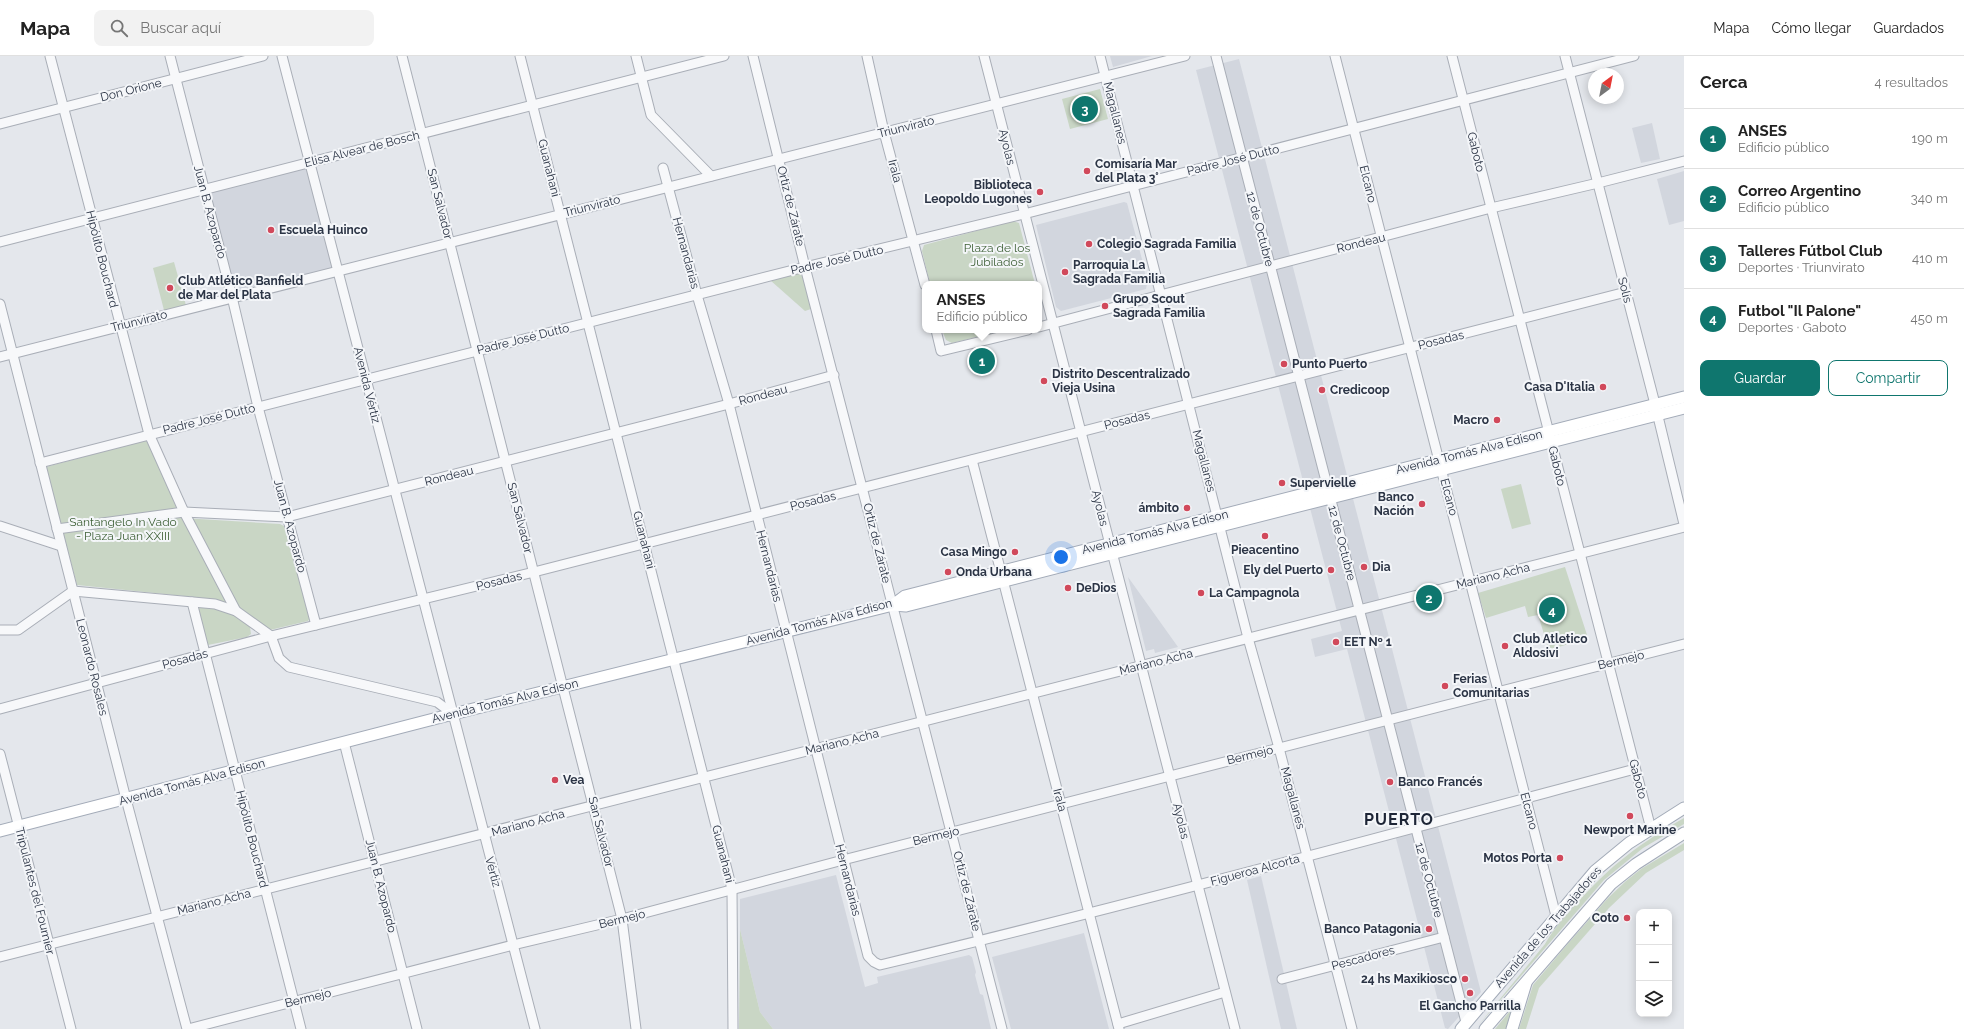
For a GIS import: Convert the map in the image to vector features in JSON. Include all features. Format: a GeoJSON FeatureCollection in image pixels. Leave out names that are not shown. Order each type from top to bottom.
{"type":"FeatureCollection","features":[{"type":"Feature","properties":{"kind":"main road","name":"Avenida Tomás Alva Edison"},"geometry":{"type":"LineString","coordinates":[[1657,410],[1684,397]]}},
{"type":"Feature","properties":{"kind":"main road","name":"Avenida Tomás Alva Edison"},"geometry":{"type":"LineString","coordinates":[[0,832],[453,714],[785,631],[893,605],[906,606],[1001,577],[1549,437],[1657,410],[1684,408]]}},
{"type":"Feature","properties":{"kind":"main road","name":"Avenida Tomás Alva Edison"},"geometry":{"type":"LineString","coordinates":[[893,605],[905,596],[1001,577]]}},
{"type":"Feature","properties":{"kind":"main road","name":"Avenida de los Trabajadores"},"geometry":{"type":"LineString","coordinates":[[1466,1027],[1556,916],[1604,863],[1629,842],[1684,808]]}},
{"type":"Feature","properties":{"kind":"main road","name":"Avenida de los Trabajadores"},"geometry":{"type":"LineString","coordinates":[[1485,1029],[1611,884],[1636,864],[1684,833]]}},
{"type":"Feature","properties":{"kind":"main road"},"geometry":{"type":"LineString","coordinates":[[1512,1029],[1526,980]]}},
{"type":"Feature","properties":{"kind":"street","name":"Hipólito Bouchard"},"geometry":{"type":"LineString","coordinates":[[50,56],[149,434],[184,512],[236,611]]}},
{"type":"Feature","properties":{"kind":"street","name":"Juan B. Azopardo"},"geometry":{"type":"LineString","coordinates":[[170,56],[232,297],[258,407],[316,625]]}},
{"type":"Feature","properties":{"kind":"street","name":"Don Orione"},"geometry":{"type":"LineString","coordinates":[[0,124],[263,56]]}},
{"type":"Feature","properties":{"kind":"street","name":"Avenida Vértiz"},"geometry":{"type":"LineString","coordinates":[[282,56],[453,714]]}},
{"type":"Feature","properties":{"kind":"street","name":"San Salvador"},"geometry":{"type":"LineString","coordinates":[[402,56],[622,919],[636,1029]]}},
{"type":"Feature","properties":{"kind":"street","name":"Guanahani"},"geometry":{"type":"LineString","coordinates":[[520,56],[732,889],[732,1029]]}},
{"type":"Feature","properties":{"kind":"street"},"geometry":{"type":"LineString","coordinates":[[636,56],[651,115],[712,176]]}},
{"type":"Feature","properties":{"kind":"street","name":"Elisa Alvear de Bosch"},"geometry":{"type":"LineString","coordinates":[[0,242],[724,56]]}},
{"type":"Feature","properties":{"kind":"street","name":"Ortiz de Zárate"},"geometry":{"type":"LineString","coordinates":[[753,56],[805,267],[1002,1029]]}},
{"type":"Feature","properties":{"kind":"street","name":"Irala"},"geometry":{"type":"LineString","coordinates":[[867,56],[884,132],[924,281]]}},
{"type":"Feature","properties":{"kind":"street","name":"Ayolas"},"geometry":{"type":"LineString","coordinates":[[984,56],[1041,281]]}},
{"type":"Feature","properties":{"kind":"street","name":"Magallanes"},"geometry":{"type":"LineString","coordinates":[[1100,56],[1190,404],[1248,638],[1280,748],[1352,1029]]}},
{"type":"Feature","properties":{"kind":"street","name":"Triunvirato"},"geometry":{"type":"LineString","coordinates":[[0,357],[1184,56]]}},
{"type":"Feature","properties":{"kind":"street","name":"12 de Octubre"},"geometry":{"type":"LineString","coordinates":[[1216,56],[1466,1027]]}},
{"type":"Feature","properties":{"kind":"street","name":"Elcano"},"geometry":{"type":"LineString","coordinates":[[1335,56],[1556,916]]}},
{"type":"Feature","properties":{"kind":"street","name":"Gaboto"},"geometry":{"type":"LineString","coordinates":[[1452,56],[1651,829]]}},
{"type":"Feature","properties":{"kind":"street","name":"Solís"},"geometry":{"type":"LineString","coordinates":[[1565,56],[1657,410],[1684,524]]}},
{"type":"Feature","properties":{"kind":"street","name":"Padre José Dutto"},"geometry":{"type":"LineString","coordinates":[[40,463],[697,294],[1024,214],[1634,56]]}},
{"type":"Feature","properties":{"kind":"street","name":"Rondeau"},"geometry":{"type":"LineString","coordinates":[[1042,326],[1161,294],[1382,238],[1490,208],[1684,161]]}},
{"type":"Feature","properties":{"kind":"street","name":"Hernandarias"},"geometry":{"type":"LineString","coordinates":[[663,168],[729,404],[814,749],[868,956],[874,962]]}},
{"type":"Feature","properties":{"kind":"street","name":"Ayolas"},"geometry":{"type":"LineString","coordinates":[[1042,285],[1235,1029]]}},
{"type":"Feature","properties":{"kind":"street","name":"Posadas"},"geometry":{"type":"LineString","coordinates":[[0,709],[271,636],[534,572],[1626,292]]}},
{"type":"Feature","properties":{"kind":"street","name":"Leonardo Rosales"},"geometry":{"type":"LineString","coordinates":[[0,304],[96,683],[187,1029]]}},
{"type":"Feature","properties":{"kind":"street"},"geometry":{"type":"LineString","coordinates":[[937,333],[942,351],[1016,333]]}},
{"type":"Feature","properties":{"kind":"street","name":"Rondeau"},"geometry":{"type":"LineString","coordinates":[[57,529],[184,512],[287,517],[506,462],[834,375]]}},
{"type":"Feature","properties":{"kind":"street","name":"Irala"},"geometry":{"type":"LineString","coordinates":[[972,460],[1118,1026]]}},
{"type":"Feature","properties":{"kind":"street"},"geometry":{"type":"LineString","coordinates":[[0,526],[61,546]]}},
{"type":"Feature","properties":{"kind":"street","name":"Mariano Acha"},"geometry":{"type":"LineString","coordinates":[[0,957],[1684,527]]}},
{"type":"Feature","properties":{"kind":"street"},"geometry":{"type":"LineString","coordinates":[[0,630],[18,630],[73,591],[215,604],[236,611],[271,636],[279,658],[289,667],[437,702],[453,714]]}},
{"type":"Feature","properties":{"kind":"street","name":"Hipólito Bouchard"},"geometry":{"type":"LineString","coordinates":[[192,602],[301,1029]]}},
{"type":"Feature","properties":{"kind":"street","name":"Bermejo"},"geometry":{"type":"LineString","coordinates":[[187,1029],[513,945],[622,919],[951,832],[1684,644]]}},
{"type":"Feature","properties":{"kind":"street","name":"Vértiz"},"geometry":{"type":"LineString","coordinates":[[453,714],[535,1029]]}},
{"type":"Feature","properties":{"kind":"street","name":"Juan B. Azopardo"},"geometry":{"type":"LineString","coordinates":[[344,742],[417,1029]]}},
{"type":"Feature","properties":{"kind":"street","name":"Tripulantes del Fournier"},"geometry":{"type":"LineString","coordinates":[[0,754],[70,1029]]}},
{"type":"Feature","properties":{"kind":"street","name":"Figueroa Alcorta"},"geometry":{"type":"LineString","coordinates":[[874,962],[880,965],[980,941],[1416,828],[1635,769]]}},
{"type":"Feature","properties":{"kind":"street","name":"Pescadores"},"geometry":{"type":"LineString","coordinates":[[1282,979],[1444,937]]}},
{"type":"Feature","properties":{"kind":"street"},"geometry":{"type":"LineString","coordinates":[[1118,1026],[1225,992]]}},
{"type":"Feature","properties":{"kind":"shaded area"},"geometry":{"type":"Polygon","coordinates":[[[1110,56],[1152,56],[1113,67],[1110,56]]]}},
{"type":"Feature","properties":{"kind":"shaded area"},"geometry":{"type":"Polygon","coordinates":[[[1239,59],[1481,992],[1448,1029],[1445,1028],[1347,649],[1315,657],[1311,639],[1342,631],[1196,70],[1239,59]]]}},
{"type":"Feature","properties":{"kind":"shaded area"},"geometry":{"type":"Polygon","coordinates":[[[1652,123],[1660,159],[1641,163],[1632,128],[1652,123]]]}},
{"type":"Feature","properties":{"kind":"shaded area","name":"Escuela Huinco"},"geometry":{"type":"Polygon","coordinates":[[[310,162],[338,271],[232,297],[205,189],[310,162]]]}},
{"type":"Feature","properties":{"kind":"shaded area"},"geometry":{"type":"Polygon","coordinates":[[[1684,171],[1684,221],[1669,225],[1657,179],[1684,171]]]}},
{"type":"Feature","properties":{"kind":"shaded area","name":"Colegio Sagrada Familia"},"geometry":{"type":"Polygon","coordinates":[[[1124,202],[1127,203],[1143,263],[1147,284],[1146,289],[1061,311],[1056,307],[1036,225],[1124,202]]]}},
{"type":"Feature","properties":{"kind":"shaded area"},"geometry":{"type":"Polygon","coordinates":[[[1128,577],[1178,647],[1155,653],[1154,649],[1146,651],[1128,577]]]}},
{"type":"Feature","properties":{"kind":"shaded area"},"geometry":{"type":"Polygon","coordinates":[[[836,875],[865,987],[878,983],[877,977],[969,955],[972,957],[980,994],[983,995],[991,1029],[773,1029],[760,1012],[740,929],[740,899],[836,875]]]}},
{"type":"Feature","properties":{"kind":"shaded area"},"geometry":{"type":"Polygon","coordinates":[[[1261,876],[1297,1029],[1281,1029],[1247,880],[1261,876]]]}},
{"type":"Feature","properties":{"kind":"shaded area"},"geometry":{"type":"Polygon","coordinates":[[[1084,933],[1109,1029],[1011,1029],[992,957],[1084,933]]]}},
{"type":"Feature","properties":{"kind":"green space"},"geometry":{"type":"Polygon","coordinates":[[[1100,89],[1108,119],[1070,129],[1062,99],[1100,89]]]}},
{"type":"Feature","properties":{"kind":"green space","name":"Plaza de los Jubilados"},"geometry":{"type":"Polygon","coordinates":[[[1013,221],[1019,223],[1034,281],[929,281],[922,251],[924,245],[1013,221]]]}},
{"type":"Feature","properties":{"kind":"green space","name":"Club Atlético Banfield de Mar del Plata"},"geometry":{"type":"Polygon","coordinates":[[[174,262],[187,309],[165,314],[153,268],[174,262]]]}},
{"type":"Feature","properties":{"kind":"green space"},"geometry":{"type":"Polygon","coordinates":[[[799,273],[803,277],[811,309],[805,311],[770,280],[799,273]]]}},
{"type":"Feature","properties":{"kind":"green space"},"geometry":{"type":"Polygon","coordinates":[[[943,333],[993,333],[952,343],[946,340],[943,333]]]}},
{"type":"Feature","properties":{"kind":"green space","name":"Santangelo In Vado - Plaza Juan XXIII"},"geometry":{"type":"Polygon","coordinates":[[[146,440],[183,518],[280,524],[286,527],[310,618],[308,621],[270,630],[231,605],[213,599],[77,585],[46,467],[146,440]]]}},
{"type":"Feature","properties":{"kind":"green space"},"geometry":{"type":"Polygon","coordinates":[[[1521,484],[1531,524],[1512,529],[1501,489],[1521,484]]]}},
{"type":"Feature","properties":{"kind":"green space"},"geometry":{"type":"Polygon","coordinates":[[[1565,567],[1588,638],[1549,650],[1538,615],[1528,617],[1525,606],[1486,618],[1478,593],[1565,567]]]}},
{"type":"Feature","properties":{"kind":"green space"},"geometry":{"type":"Polygon","coordinates":[[[200,607],[220,609],[233,615],[250,627],[251,634],[247,637],[208,645],[198,610],[200,607]]]}},
{"type":"Feature","properties":{"kind":"green space"},"geometry":{"type":"Polygon","coordinates":[[[1684,818],[1684,824],[1643,848],[1604,880],[1477,1027],[1545,944],[1560,922],[1590,889],[1614,866],[1640,846],[1684,818]]]}},
{"type":"Feature","properties":{"kind":"green space"},"geometry":{"type":"Polygon","coordinates":[[[1684,843],[1684,850],[1646,873],[1609,908],[1539,988],[1526,1029],[1519,1029],[1533,985],[1608,898],[1641,869],[1684,843]]]}},
{"type":"Feature","properties":{"kind":"green space"},"geometry":{"type":"Polygon","coordinates":[[[740,929],[760,1012],[773,1029],[739,1029],[740,929]]]}},
{"type":"Feature","properties":{"kind":"green space"},"geometry":{"type":"Polygon","coordinates":[[[1510,1011],[1512,1011],[1508,1029],[1495,1029],[1510,1011]]]}},
{"type":"Feature","properties":{"kind":"place","name":"Talleres Fútbol Club"},"geometry":{"type":"Point","coordinates":[1085,109]}},
{"type":"Feature","properties":{"kind":"place","name":"Comisaría Mar del Plata 3°"},"geometry":{"type":"Point","coordinates":[1087,171]}},
{"type":"Feature","properties":{"kind":"place","name":"Biblioteca Leopoldo Lugones"},"geometry":{"type":"Point","coordinates":[1040,192]}},
{"type":"Feature","properties":{"kind":"place","name":"Escuela Huinco"},"geometry":{"type":"Point","coordinates":[271,230]}},
{"type":"Feature","properties":{"kind":"place","name":"Colegio Sagrada Familia"},"geometry":{"type":"Point","coordinates":[1089,244]}},
{"type":"Feature","properties":{"kind":"place","name":"Parroquia La Sagrada Familia"},"geometry":{"type":"Point","coordinates":[1065,272]}},
{"type":"Feature","properties":{"kind":"place","name":"Club Atlético Banfield de Mar del Plata"},"geometry":{"type":"Point","coordinates":[170,288]}},
{"type":"Feature","properties":{"kind":"place","name":"Grupo Scout Sagrada Familia"},"geometry":{"type":"Point","coordinates":[1105,306]}},
{"type":"Feature","properties":{"kind":"place","name":"ANSES"},"geometry":{"type":"Point","coordinates":[982,361]}},
{"type":"Feature","properties":{"kind":"place","name":"Punto Puerto"},"geometry":{"type":"Point","coordinates":[1284,364]}},
{"type":"Feature","properties":{"kind":"place","name":"Distrito Descentralizado Vieja Usina"},"geometry":{"type":"Point","coordinates":[1044,381]}},
{"type":"Feature","properties":{"kind":"place","name":"Casa D'Italia"},"geometry":{"type":"Point","coordinates":[1603,387]}},
{"type":"Feature","properties":{"kind":"place","name":"Credicoop"},"geometry":{"type":"Point","coordinates":[1322,390]}},
{"type":"Feature","properties":{"kind":"place","name":"Macro"},"geometry":{"type":"Point","coordinates":[1497,420]}},
{"type":"Feature","properties":{"kind":"place","name":"Supervielle"},"geometry":{"type":"Point","coordinates":[1282,483]}},
{"type":"Feature","properties":{"kind":"place","name":"Banco Nación"},"geometry":{"type":"Point","coordinates":[1422,504]}},
{"type":"Feature","properties":{"kind":"place","name":"ámbito"},"geometry":{"type":"Point","coordinates":[1187,508]}},
{"type":"Feature","properties":{"kind":"place","name":"Pieacentino"},"geometry":{"type":"Point","coordinates":[1265,536]}},
{"type":"Feature","properties":{"kind":"place","name":"Casa Mingo"},"geometry":{"type":"Point","coordinates":[1015,552]}},
{"type":"Feature","properties":{"kind":"place","name":"Dia"},"geometry":{"type":"Point","coordinates":[1364,567]}},
{"type":"Feature","properties":{"kind":"place","name":"Ely del Puerto"},"geometry":{"type":"Point","coordinates":[1331,570]}},
{"type":"Feature","properties":{"kind":"place","name":"Onda Urbana"},"geometry":{"type":"Point","coordinates":[948,572]}},
{"type":"Feature","properties":{"kind":"place","name":"DeDios"},"geometry":{"type":"Point","coordinates":[1068,588]}},
{"type":"Feature","properties":{"kind":"place","name":"La Campagnola"},"geometry":{"type":"Point","coordinates":[1201,593]}},
{"type":"Feature","properties":{"kind":"place","name":"Correo Argentino"},"geometry":{"type":"Point","coordinates":[1429,598]}},
{"type":"Feature","properties":{"kind":"place","name":"Futbol \"Il Palone\""},"geometry":{"type":"Point","coordinates":[1552,610]}},
{"type":"Feature","properties":{"kind":"place","name":"EET Nº 1"},"geometry":{"type":"Point","coordinates":[1336,642]}},
{"type":"Feature","properties":{"kind":"place","name":"Club Atletico Aldosivi"},"geometry":{"type":"Point","coordinates":[1505,646]}},
{"type":"Feature","properties":{"kind":"place","name":"Ferias Comunitarias"},"geometry":{"type":"Point","coordinates":[1445,686]}},
{"type":"Feature","properties":{"kind":"place","name":"Vea"},"geometry":{"type":"Point","coordinates":[555,780]}},
{"type":"Feature","properties":{"kind":"place","name":"Banco Francés"},"geometry":{"type":"Point","coordinates":[1390,782]}},
{"type":"Feature","properties":{"kind":"place","name":"Newport Marine"},"geometry":{"type":"Point","coordinates":[1630,816]}},
{"type":"Feature","properties":{"kind":"place","name":"Motos Porta"},"geometry":{"type":"Point","coordinates":[1560,858]}},
{"type":"Feature","properties":{"kind":"place","name":"Coto"},"geometry":{"type":"Point","coordinates":[1627,918]}},
{"type":"Feature","properties":{"kind":"place","name":"Banco Patagonia"},"geometry":{"type":"Point","coordinates":[1429,929]}},
{"type":"Feature","properties":{"kind":"place","name":"24 hs Maxikiosco"},"geometry":{"type":"Point","coordinates":[1465,979]}},
{"type":"Feature","properties":{"kind":"place","name":"El Gancho Parrilla"},"geometry":{"type":"Point","coordinates":[1470,993]}},
{"type":"Feature","properties":{"kind":"district","name":"PUERTO"},"geometry":{"type":"Point","coordinates":[1399,819]}}]}
